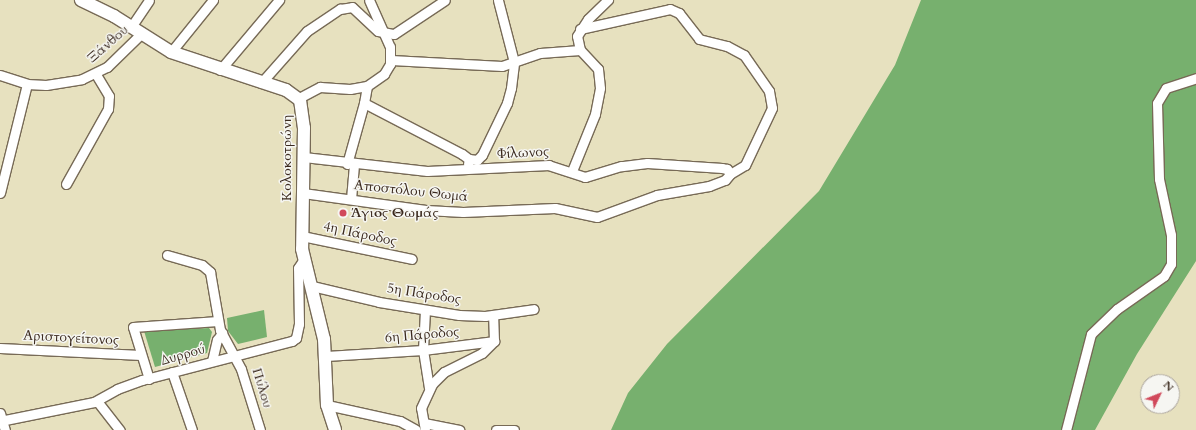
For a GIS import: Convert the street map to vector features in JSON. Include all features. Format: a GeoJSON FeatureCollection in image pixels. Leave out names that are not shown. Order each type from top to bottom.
{"type":"FeatureCollection","features":[{"type":"Feature","properties":{"kind":"street","name":"Κολοκοτρώνη"},"geometry":{"type":"LineString","coordinates":[[82,0],[95,3],[171,52],[220,70],[286,90],[299,98],[303,113],[304,157],[302,236],[304,259],[312,286],[326,356],[327,406],[335,430]]}},
{"type":"Feature","properties":{"kind":"street"},"geometry":{"type":"LineString","coordinates":[[131,27],[149,0]]}},
{"type":"Feature","properties":{"kind":"street"},"geometry":{"type":"LineString","coordinates":[[171,52],[213,0]]}},
{"type":"Feature","properties":{"kind":"street"},"geometry":{"type":"LineString","coordinates":[[220,70],[279,0]]}},
{"type":"Feature","properties":{"kind":"street"},"geometry":{"type":"LineString","coordinates":[[299,98],[320,87],[350,89],[366,86],[383,75],[390,60],[390,47],[386,34],[369,0]]}},
{"type":"Feature","properties":{"kind":"street"},"geometry":{"type":"LineString","coordinates":[[261,83],[307,31],[340,9],[348,7],[355,9],[378,31],[386,34],[400,31],[445,0]]}},
{"type":"Feature","properties":{"kind":"street"},"geometry":{"type":"LineString","coordinates":[[364,103],[469,159],[477,160],[482,155],[507,103],[514,62],[498,0]]}},
{"type":"Feature","properties":{"kind":"street"},"geometry":{"type":"LineString","coordinates":[[572,171],[595,114],[600,88],[598,69],[580,50],[577,39],[580,29],[608,0]]}},
{"type":"Feature","properties":{"kind":"street","name":"Αποστόλου Θωμά"},"geometry":{"type":"LineString","coordinates":[[303,193],[463,212],[555,208],[597,217],[657,194],[704,188],[727,177],[745,165],[772,108],[769,91],[744,56],[727,46],[699,39],[679,13],[670,9],[580,29]]}},
{"type":"Feature","properties":{"kind":"street","name":"Ξάνθου"},"geometry":{"type":"LineString","coordinates":[[0,75],[27,84],[46,85],[96,74],[121,55],[142,33]]}},
{"type":"Feature","properties":{"kind":"street"},"geometry":{"type":"LineString","coordinates":[[390,60],[497,66],[540,53],[580,50]]}},
{"type":"Feature","properties":{"kind":"street"},"geometry":{"type":"LineString","coordinates":[[66,184],[106,113],[108,96],[96,74]]}},
{"type":"Feature","properties":{"kind":"street"},"geometry":{"type":"LineString","coordinates":[[1066,430],[1091,334],[1117,309],[1164,276],[1171,264],[1171,235],[1159,174],[1157,103],[1161,93],[1171,85],[1196,78]]}},
{"type":"Feature","properties":{"kind":"street"},"geometry":{"type":"LineString","coordinates":[[0,193],[27,84]]}},
{"type":"Feature","properties":{"kind":"street"},"geometry":{"type":"LineString","coordinates":[[351,199],[350,164],[364,103],[366,86]]}},
{"type":"Feature","properties":{"kind":"street","name":"Φίλωνος"},"geometry":{"type":"LineString","coordinates":[[304,157],[350,164],[427,171],[548,165],[588,176],[621,166],[647,163],[722,168],[727,169],[727,177]]}},
{"type":"Feature","properties":{"kind":"street"},"geometry":{"type":"LineString","coordinates":[[466,170],[469,159]]}},
{"type":"Feature","properties":{"kind":"street","name":"4η Πάροδος"},"geometry":{"type":"LineString","coordinates":[[302,236],[412,259]]}},
{"type":"Feature","properties":{"kind":"street","name":"Πύλου"},"geometry":{"type":"LineString","coordinates":[[167,255],[202,265],[210,272],[218,321],[222,333],[242,372],[260,430]]}},
{"type":"Feature","properties":{"kind":"street","name":"Δυρρού"},"geometry":{"type":"LineString","coordinates":[[1,418],[97,401],[117,389],[149,378],[212,361],[285,344],[296,338],[299,324],[298,268],[304,259]]}},
{"type":"Feature","properties":{"kind":"street","name":"5η Πάροδος"},"geometry":{"type":"LineString","coordinates":[[312,286],[425,310],[472,316],[493,315],[534,309]]}},
{"type":"Feature","properties":{"kind":"street"},"geometry":{"type":"LineString","coordinates":[[425,310],[423,350],[429,388]]}},
{"type":"Feature","properties":{"kind":"street"},"geometry":{"type":"LineString","coordinates":[[459,430],[424,427],[421,408],[429,388],[444,372],[482,353],[494,341],[493,315]]}},
{"type":"Feature","properties":{"kind":"street"},"geometry":{"type":"LineString","coordinates":[[149,378],[133,327],[218,321]]}},
{"type":"Feature","properties":{"kind":"street"},"geometry":{"type":"LineString","coordinates":[[212,361],[217,340],[222,333]]}},
{"type":"Feature","properties":{"kind":"street","name":"6η Πάροδος"},"geometry":{"type":"LineString","coordinates":[[326,356],[423,350],[494,341]]}},
{"type":"Feature","properties":{"kind":"street","name":"Αριστογείτονος"},"geometry":{"type":"LineString","coordinates":[[0,348],[141,355]]}},
{"type":"Feature","properties":{"kind":"street"},"geometry":{"type":"LineString","coordinates":[[172,372],[192,430]]}},
{"type":"Feature","properties":{"kind":"street"},"geometry":{"type":"LineString","coordinates":[[97,401],[120,430]]}},
{"type":"Feature","properties":{"kind":"street"},"geometry":{"type":"LineString","coordinates":[[327,406],[400,422],[416,430]]}},
{"type":"Feature","properties":{"kind":"street"},"geometry":{"type":"LineString","coordinates":[[1,418],[5,430]]}},
{"type":"Feature","properties":{"kind":"street"},"geometry":{"type":"LineString","coordinates":[[496,430],[514,430]]}},
{"type":"Feature","properties":{"kind":"green space"},"geometry":{"type":"Polygon","coordinates":[[[921,0],[1196,0],[1196,261],[1137,354],[1095,430],[611,430],[628,393],[667,344],[819,191],[895,65],[921,0]]]}},
{"type":"Feature","properties":{"kind":"green space"},"geometry":{"type":"Polygon","coordinates":[[[264,310],[267,337],[238,344],[228,331],[227,318],[264,310]]]}},
{"type":"Feature","properties":{"kind":"green space"},"geometry":{"type":"Polygon","coordinates":[[[209,328],[212,332],[207,353],[155,367],[144,331],[209,328]]]}},
{"type":"Feature","properties":{"kind":"place","name":"Άγιος Θωμάς"},"geometry":{"type":"Point","coordinates":[343,213]}}]}
